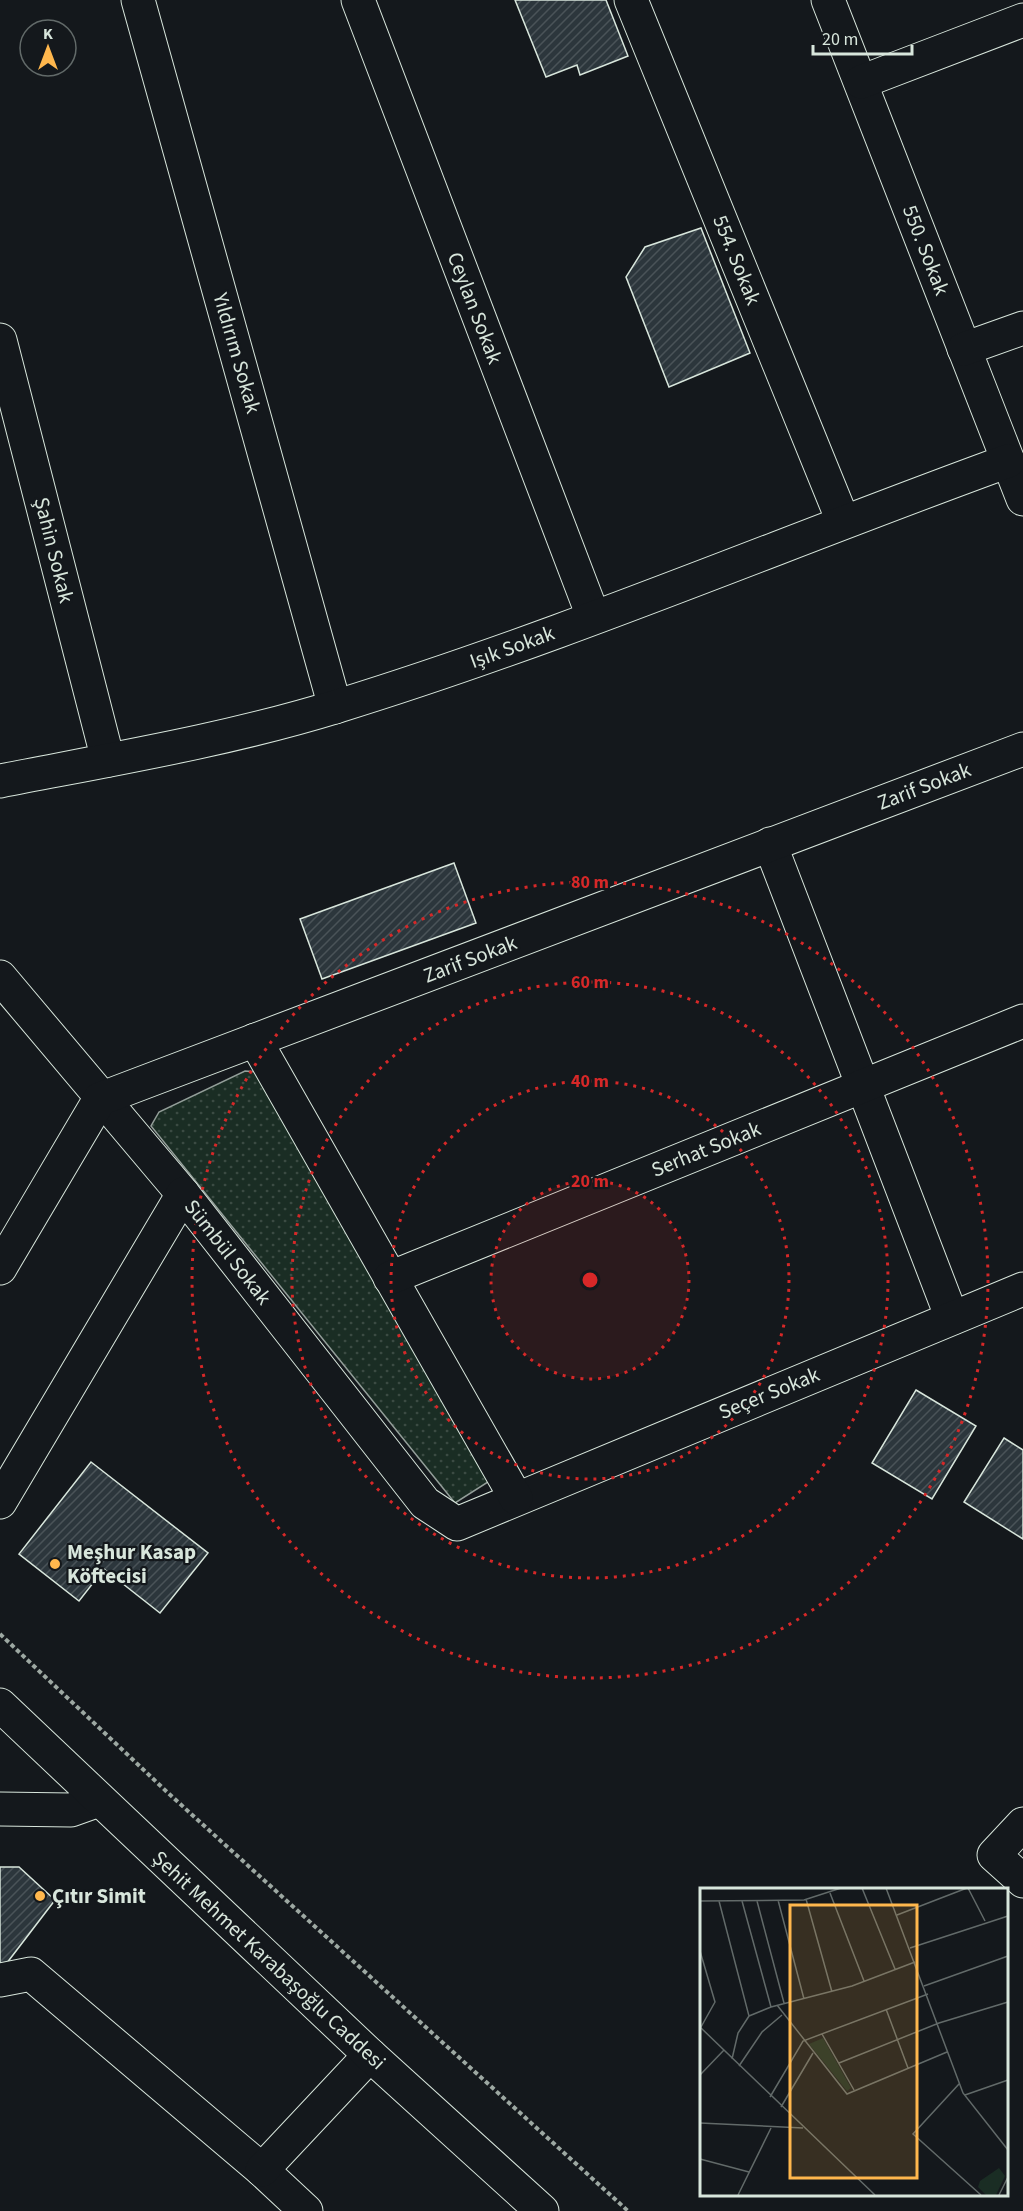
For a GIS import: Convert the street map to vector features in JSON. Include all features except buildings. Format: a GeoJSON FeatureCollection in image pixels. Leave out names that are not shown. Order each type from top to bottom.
{"type":"FeatureCollection","features":[{"type":"Feature","properties":{"kind":"street","name":"Yıldırım Sokak"},"geometry":{"type":"LineString","coordinates":[[138,0],[335,707]]}},
{"type":"Feature","properties":{"kind":"street","name":"Ceylan Sokak"},"geometry":{"type":"LineString","coordinates":[[358,0],[593,616]]}},
{"type":"Feature","properties":{"kind":"street","name":"554. Sokak"},"geometry":{"type":"LineString","coordinates":[[631,0],[843,521]]}},
{"type":"Feature","properties":{"kind":"street","name":"550. Sokak"},"geometry":{"type":"LineString","coordinates":[[828,0],[1023,499]]}},
{"type":"Feature","properties":{"kind":"street"},"geometry":{"type":"LineString","coordinates":[[861,82],[1023,20]]}},
{"type":"Feature","properties":{"kind":"street"},"geometry":{"type":"LineString","coordinates":[[964,349],[1023,328]]}},
{"type":"Feature","properties":{"kind":"street","name":"Şahin Sokak"},"geometry":{"type":"LineString","coordinates":[[0,340],[108,760]]}},
{"type":"Feature","properties":{"kind":"street","name":"Işık Sokak"},"geometry":{"type":"LineString","coordinates":[[0,781],[108,760],[335,707],[501,653],[843,521],[1008,461]]}},
{"type":"Feature","properties":{"kind":"street","name":"Zarif Sokak"},"geometry":{"type":"LineString","coordinates":[[100,1099],[1023,749]]}},
{"type":"Feature","properties":{"kind":"street"},"geometry":{"type":"LineString","coordinates":[[770,844],[952,1318]]}},
{"type":"Feature","properties":{"kind":"street","name":"Sümbül Sokak"},"geometry":{"type":"LineString","coordinates":[[0,976],[100,1099],[183,1194],[425,1503],[457,1524]]}},
{"type":"Feature","properties":{"kind":"street","name":"Serhat Sokak"},"geometry":{"type":"LineString","coordinates":[[390,1278],[1023,1021]]}},
{"type":"Feature","properties":{"kind":"street"},"geometry":{"type":"LineString","coordinates":[[255,1040],[516,1498]]}},
{"type":"Feature","properties":{"kind":"street"},"geometry":{"type":"LineString","coordinates":[[0,1268],[100,1099]]}},
{"type":"Feature","properties":{"kind":"street"},"geometry":{"type":"LineString","coordinates":[[0,1502],[183,1194]]}},
{"type":"Feature","properties":{"kind":"street","name":"Seçer Sokak"},"geometry":{"type":"LineString","coordinates":[[457,1524],[1023,1289]]}},
{"type":"Feature","properties":{"kind":"street","name":"Şehit Mehmet Karabaşoğlu Caddesi"},"geometry":{"type":"LineString","coordinates":[[0,1705],[370,2055],[543,2211]]}},
{"type":"Feature","properties":{"kind":"street"},"geometry":{"type":"LineString","coordinates":[[0,1809],[71,1810],[99,1800]]}},
{"type":"Feature","properties":{"kind":"street"},"geometry":{"type":"LineString","coordinates":[[1023,1824],[994,1855],[1023,1881]]}},
{"type":"Feature","properties":{"kind":"street"},"geometry":{"type":"LineString","coordinates":[[0,1980],[31,1974],[262,2170],[306,2211]]}},
{"type":"Feature","properties":{"kind":"street"},"geometry":{"type":"LineString","coordinates":[[262,2170],[370,2055]]}},
{"type":"Feature","properties":{"kind":"path"},"geometry":{"type":"LineString","coordinates":[[0,1634],[167,1792],[628,2211]]}},
{"type":"Feature","properties":{"kind":"green space"},"geometry":{"type":"Polygon","coordinates":[[[245,1071],[260,1072],[488,1482],[455,1503],[151,1126],[159,1112],[245,1071]]]}},
{"type":"Feature","properties":{"kind":"place","name":"Meşhur Kasap Köftecisi"},"geometry":{"type":"Point","coordinates":[55,1564]}},
{"type":"Feature","properties":{"kind":"place","name":"Çıtır Simit"},"geometry":{"type":"Point","coordinates":[40,1896]}}]}
